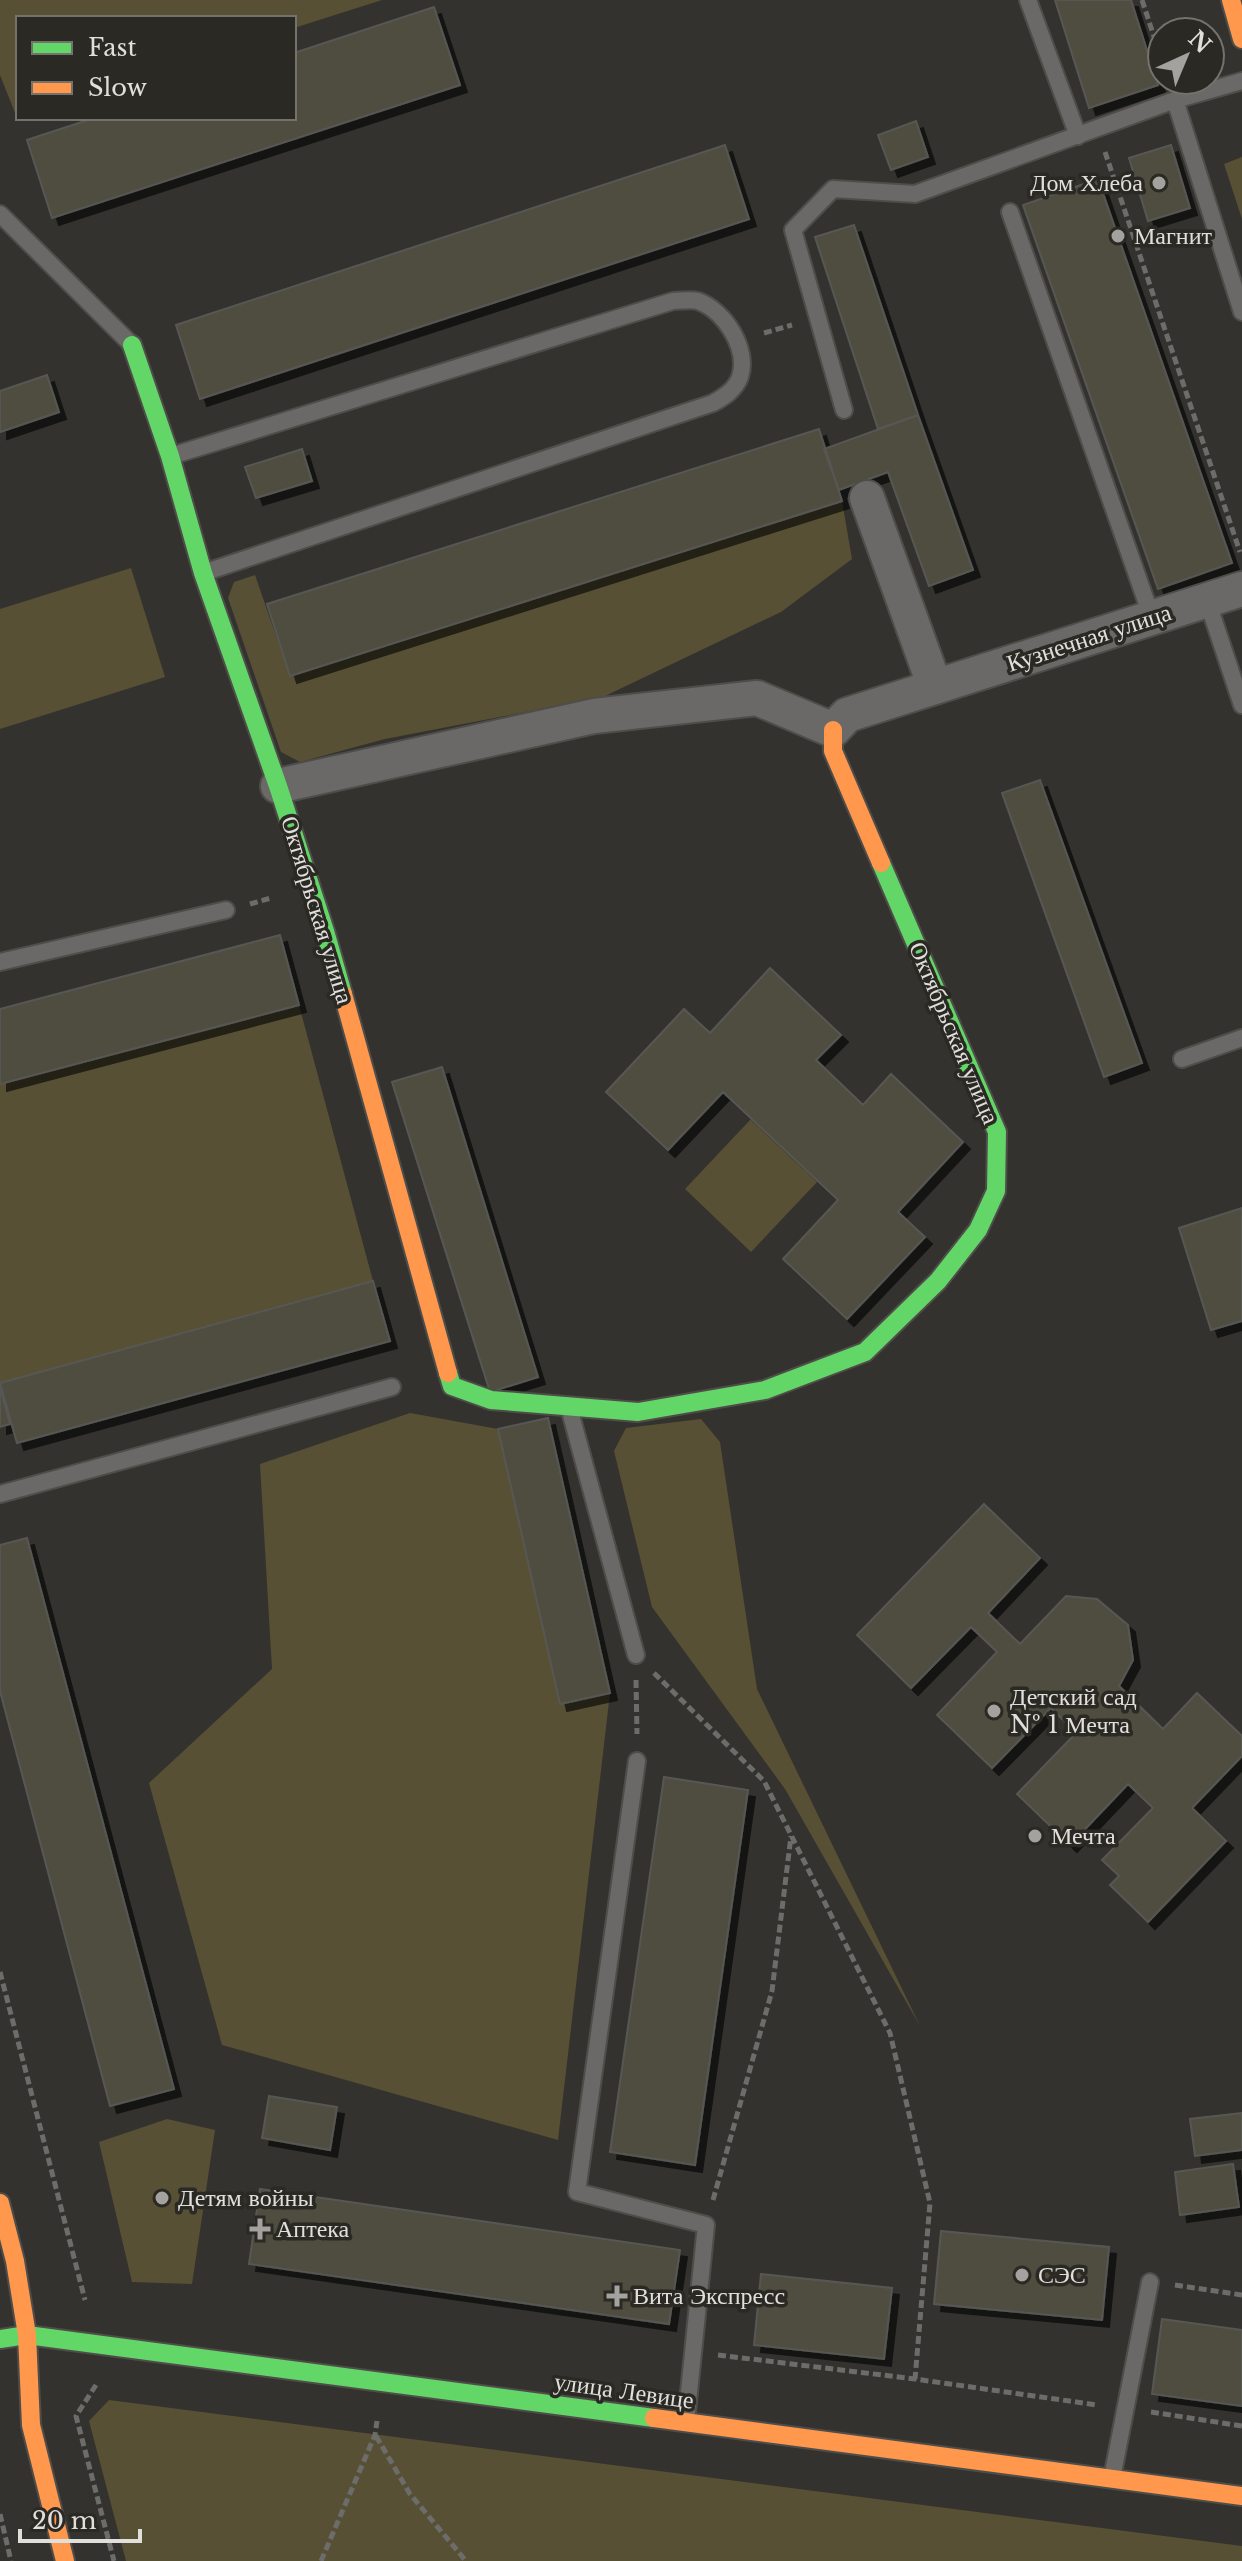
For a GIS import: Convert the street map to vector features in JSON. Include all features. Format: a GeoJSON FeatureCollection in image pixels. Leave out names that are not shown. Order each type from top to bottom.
{"type":"FeatureCollection","features":[{"type":"Feature","properties":{"kind":"street"},"geometry":{"type":"LineString","coordinates":[[1231,0],[1242,39]]}},
{"type":"Feature","properties":{"kind":"street","name":"Октябрьская улица"},"geometry":{"type":"LineString","coordinates":[[132,345],[170,456],[203,573],[278,786],[329,946],[452,1386],[491,1400],[638,1412],[765,1390],[865,1352],[938,1281],[978,1230],[996,1191],[997,1132],[833,751],[833,730],[757,698],[594,716],[278,786]]}},
{"type":"Feature","properties":{"kind":"street"},"geometry":{"type":"LineString","coordinates":[[867,498],[935,687]]}},
{"type":"Feature","properties":{"kind":"street","name":"Кузнечная улица"},"geometry":{"type":"LineString","coordinates":[[833,730],[847,715],[1242,589]]}},
{"type":"Feature","properties":{"kind":"street"},"geometry":{"type":"LineString","coordinates":[[0,2203],[15,2261],[27,2335],[31,2425],[65,2561]]}},
{"type":"Feature","properties":{"kind":"street","name":"улица Левице"},"geometry":{"type":"LineString","coordinates":[[0,2339],[27,2335],[1242,2496]]}},
{"type":"Feature","properties":{"kind":"lane"},"geometry":{"type":"LineString","coordinates":[[1028,0],[1078,136]]}},
{"type":"Feature","properties":{"kind":"lane"},"geometry":{"type":"LineString","coordinates":[[844,410],[793,230],[833,189],[915,194],[1175,100],[1242,81]]}},
{"type":"Feature","properties":{"kind":"lane"},"geometry":{"type":"LineString","coordinates":[[1175,100],[1242,312]]}},
{"type":"Feature","properties":{"kind":"lane"},"geometry":{"type":"LineString","coordinates":[[1010,212],[1152,618]]}},
{"type":"Feature","properties":{"kind":"lane"},"geometry":{"type":"LineString","coordinates":[[0,214],[132,345]]}},
{"type":"Feature","properties":{"kind":"lane"},"geometry":{"type":"LineString","coordinates":[[170,456],[673,301],[696,300],[718,312],[730,324],[742,359],[739,378],[728,395],[713,403],[203,573]]}},
{"type":"Feature","properties":{"kind":"lane"},"geometry":{"type":"LineString","coordinates":[[1207,600],[1242,705]]}},
{"type":"Feature","properties":{"kind":"lane"},"geometry":{"type":"LineString","coordinates":[[0,962],[226,910]]}},
{"type":"Feature","properties":{"kind":"lane"},"geometry":{"type":"LineString","coordinates":[[1182,1059],[1242,1038]]}},
{"type":"Feature","properties":{"kind":"lane"},"geometry":{"type":"LineString","coordinates":[[0,1494],[392,1387]]}},
{"type":"Feature","properties":{"kind":"lane"},"geometry":{"type":"LineString","coordinates":[[569,1406],[636,1655]]}},
{"type":"Feature","properties":{"kind":"lane"},"geometry":{"type":"LineString","coordinates":[[637,1761],[577,2192],[706,2225],[686,2424]]}},
{"type":"Feature","properties":{"kind":"lane"},"geometry":{"type":"LineString","coordinates":[[1112,2479],[1150,2282]]}},
{"type":"Feature","properties":{"kind":"path"},"geometry":{"type":"LineString","coordinates":[[1097,129],[1242,558]]}},
{"type":"Feature","properties":{"kind":"path"},"geometry":{"type":"LineString","coordinates":[[736,341],[818,317]]}},
{"type":"Feature","properties":{"kind":"path"},"geometry":{"type":"LineString","coordinates":[[636,1655],[637,1761]]}},
{"type":"Feature","properties":{"kind":"path"},"geometry":{"type":"LineString","coordinates":[[636,1655],[764,1781],[890,2033],[930,2203],[915,2379]]}},
{"type":"Feature","properties":{"kind":"path"},"geometry":{"type":"LineString","coordinates":[[706,2225],[772,1991],[791,1835]]}},
{"type":"Feature","properties":{"kind":"path"},"geometry":{"type":"LineString","coordinates":[[0,1972],[96,2346]]}},
{"type":"Feature","properties":{"kind":"path"},"geometry":{"type":"LineString","coordinates":[[1150,2282],[1242,2295]]}},
{"type":"Feature","properties":{"kind":"path"},"geometry":{"type":"LineString","coordinates":[[694,2352],[915,2379],[1242,2426]]}},
{"type":"Feature","properties":{"kind":"path"},"geometry":{"type":"LineString","coordinates":[[102,2374],[76,2416],[114,2561]]}},
{"type":"Feature","properties":{"kind":"path"},"geometry":{"type":"LineString","coordinates":[[321,2561],[375,2435],[410,2494],[466,2561]]}},
{"type":"Feature","properties":{"kind":"path"},"geometry":{"type":"LineString","coordinates":[[0,2514],[11,2561]]}},
{"type":"Feature","properties":{"kind":"shaded area"},"geometry":{"type":"Polygon","coordinates":[[[0,0],[382,0],[296,27],[296,16],[16,16],[16,115],[0,75],[0,0]]]}},
{"type":"Feature","properties":{"kind":"shaded area"},"geometry":{"type":"Polygon","coordinates":[[[1242,157],[1242,219],[1224,164],[1242,157]]]}},
{"type":"Feature","properties":{"kind":"shaded area"},"geometry":{"type":"Polygon","coordinates":[[[842,501],[852,559],[781,612],[603,697],[385,739],[300,762],[281,752],[228,598],[234,582],[255,575],[290,676],[842,501]]]}},
{"type":"Feature","properties":{"kind":"shaded area"},"geometry":{"type":"Polygon","coordinates":[[[131,568],[165,677],[0,729],[0,609],[131,568]]]}},
{"type":"Feature","properties":{"kind":"shaded area"},"geometry":{"type":"Polygon","coordinates":[[[299,1005],[373,1281],[0,1383],[0,1084],[299,1005]]]}},
{"type":"Feature","properties":{"kind":"shaded area"},"geometry":{"type":"Polygon","coordinates":[[[751,1119],[818,1181],[751,1252],[685,1189],[751,1119]]]}},
{"type":"Feature","properties":{"kind":"shaded area"},"geometry":{"type":"Polygon","coordinates":[[[410,1413],[498,1429],[560,1704],[610,1693],[558,2140],[222,2045],[149,1783],[272,1669],[260,1464],[410,1413]]]}},
{"type":"Feature","properties":{"kind":"shaded area"},"geometry":{"type":"Polygon","coordinates":[[[701,1419],[720,1442],[757,1689],[920,2026],[785,1789],[652,1607],[614,1451],[626,1428],[701,1419]]]}},
{"type":"Feature","properties":{"kind":"shaded area"},"geometry":{"type":"Polygon","coordinates":[[[167,2119],[215,2130],[192,2284],[132,2282],[99,2142],[167,2119]]]}},
{"type":"Feature","properties":{"kind":"shaded area"},"geometry":{"type":"Polygon","coordinates":[[[109,2400],[1242,2546],[1242,2561],[126,2561],[89,2421],[109,2400]]]}},
{"type":"Feature","properties":{"kind":"building"},"geometry":{"type":"Polygon","coordinates":[[[1055,0],[1131,0],[1146,47],[1146,89],[1089,108],[1055,0]]]}},
{"type":"Feature","properties":{"kind":"building"},"geometry":{"type":"Polygon","coordinates":[[[434,7],[460,85],[52,218],[27,140],[88,120],[296,120],[296,52],[434,7]]]}},
{"type":"Feature","properties":{"kind":"building"},"geometry":{"type":"Polygon","coordinates":[[[916,121],[928,157],[891,170],[878,135],[916,121]]]}},
{"type":"Feature","properties":{"kind":"building"},"geometry":{"type":"Polygon","coordinates":[[[725,145],[749,219],[200,399],[176,325],[725,145]]]}},
{"type":"Feature","properties":{"kind":"building","name":"Дом Хлеба"},"geometry":{"type":"Polygon","coordinates":[[[1171,145],[1190,208],[1148,221],[1129,158],[1171,145]]]}},
{"type":"Feature","properties":{"kind":"building"},"geometry":{"type":"Polygon","coordinates":[[[1098,179],[1232,563],[1158,589],[1023,205],[1098,179]]]}},
{"type":"Feature","properties":{"kind":"building"},"geometry":{"type":"Polygon","coordinates":[[[854,225],[918,415],[878,429],[815,237],[854,225]]]}},
{"type":"Feature","properties":{"kind":"building"},"geometry":{"type":"Polygon","coordinates":[[[47,375],[59,412],[0,432],[0,391],[47,375]]]}},
{"type":"Feature","properties":{"kind":"building"},"geometry":{"type":"Polygon","coordinates":[[[918,415],[973,570],[929,586],[888,472],[839,490],[824,449],[918,415]]]}},
{"type":"Feature","properties":{"kind":"building"},"geometry":{"type":"Polygon","coordinates":[[[819,429],[842,501],[290,676],[267,604],[819,429]]]}},
{"type":"Feature","properties":{"kind":"building"},"geometry":{"type":"Polygon","coordinates":[[[302,449],[312,481],[256,498],[245,467],[302,449]]]}},
{"type":"Feature","properties":{"kind":"building"},"geometry":{"type":"Polygon","coordinates":[[[1040,780],[1142,1063],[1104,1077],[1002,793],[1040,780]]]}},
{"type":"Feature","properties":{"kind":"building"},"geometry":{"type":"Polygon","coordinates":[[[280,935],[299,1005],[0,1084],[0,1009],[280,935]]]}},
{"type":"Feature","properties":{"kind":"building"},"geometry":{"type":"Polygon","coordinates":[[[770,968],[841,1035],[816,1060],[863,1105],[891,1074],[963,1142],[898,1212],[925,1237],[847,1319],[783,1259],[838,1200],[723,1092],[668,1150],[606,1092],[684,1009],[710,1033],[770,968]]]}},
{"type":"Feature","properties":{"kind":"building"},"geometry":{"type":"Polygon","coordinates":[[[442,1067],[538,1377],[490,1392],[392,1082],[442,1067]]]}},
{"type":"Feature","properties":{"kind":"building"},"geometry":{"type":"Polygon","coordinates":[[[1242,1208],[1242,1321],[1211,1330],[1179,1228],[1242,1208]]]}},
{"type":"Feature","properties":{"kind":"building"},"geometry":{"type":"Polygon","coordinates":[[[373,1281],[390,1341],[17,1443],[0,1383],[373,1281]]]}},
{"type":"Feature","properties":{"kind":"building"},"geometry":{"type":"Polygon","coordinates":[[[0,1387],[10,1424],[0,1427],[0,1387]]]}},
{"type":"Feature","properties":{"kind":"building"},"geometry":{"type":"Polygon","coordinates":[[[548,1418],[610,1693],[560,1704],[498,1429],[548,1418]]]}},
{"type":"Feature","properties":{"kind":"building","name":"Детский сад № 1 Мечта"},"geometry":{"type":"Polygon","coordinates":[[[984,1504],[1040,1558],[988,1613],[1020,1644],[1066,1596],[1097,1599],[1128,1625],[1133,1660],[1119,1686],[1163,1729],[1197,1693],[1242,1736],[1242,1756],[1192,1808],[1226,1841],[1148,1922],[1110,1885],[1119,1876],[1102,1860],[1153,1808],[1128,1784],[1070,1845],[1017,1794],[1076,1733],[1051,1708],[992,1768],[937,1715],[997,1652],[971,1627],[911,1688],[857,1635],[984,1504]]]}},
{"type":"Feature","properties":{"kind":"building"},"geometry":{"type":"Polygon","coordinates":[[[27,1538],[174,2089],[110,2106],[0,1691],[0,1545],[27,1538]]]}},
{"type":"Feature","properties":{"kind":"building"},"geometry":{"type":"Polygon","coordinates":[[[664,1777],[748,1790],[695,2165],[610,2152],[664,1777]]]}},
{"type":"Feature","properties":{"kind":"building"},"geometry":{"type":"Polygon","coordinates":[[[269,2096],[337,2107],[330,2150],[262,2138],[269,2096]]]}},
{"type":"Feature","properties":{"kind":"building"},"geometry":{"type":"Polygon","coordinates":[[[1242,2113],[1242,2150],[1195,2156],[1190,2119],[1242,2113]]]}},
{"type":"Feature","properties":{"kind":"building"},"geometry":{"type":"Polygon","coordinates":[[[1233,2164],[1239,2207],[1180,2215],[1175,2172],[1233,2164]]]}},
{"type":"Feature","properties":{"kind":"building"},"geometry":{"type":"Polygon","coordinates":[[[260,2189],[680,2250],[669,2324],[249,2264],[260,2189]]]}},
{"type":"Feature","properties":{"kind":"building","name":"СЭС"},"geometry":{"type":"Polygon","coordinates":[[[941,2231],[1109,2247],[1102,2320],[934,2304],[941,2231]]]}},
{"type":"Feature","properties":{"kind":"building"},"geometry":{"type":"Polygon","coordinates":[[[761,2274],[892,2288],[884,2359],[754,2345],[761,2274]]]}},
{"type":"Feature","properties":{"kind":"building"},"geometry":{"type":"Polygon","coordinates":[[[1162,2319],[1242,2330],[1242,2406],[1152,2394],[1162,2319]]]}},
{"type":"Feature","properties":{"kind":"traffic: fast"},"geometry":{"type":"LineString","coordinates":[[132,345],[170,456],[203,573],[278,786],[343,994]]}},
{"type":"Feature","properties":{"kind":"traffic: fast"},"geometry":{"type":"LineString","coordinates":[[448,1373],[452,1386],[491,1400],[638,1412],[765,1390],[865,1352],[938,1281],[978,1230],[996,1191],[997,1132],[881,863]]}},
{"type":"Feature","properties":{"kind":"traffic: fast"},"geometry":{"type":"LineString","coordinates":[[0,2339],[27,2335],[654,2418]]}},
{"type":"Feature","properties":{"kind":"traffic: slow"},"geometry":{"type":"LineString","coordinates":[[1231,0],[1242,39]]}},
{"type":"Feature","properties":{"kind":"traffic: slow"},"geometry":{"type":"LineString","coordinates":[[833,730],[833,751],[881,863]]}},
{"type":"Feature","properties":{"kind":"traffic: slow"},"geometry":{"type":"LineString","coordinates":[[343,994],[448,1373]]}},
{"type":"Feature","properties":{"kind":"traffic: slow"},"geometry":{"type":"LineString","coordinates":[[0,2203],[15,2261],[27,2335],[31,2425],[65,2561]]}},
{"type":"Feature","properties":{"kind":"traffic: slow"},"geometry":{"type":"LineString","coordinates":[[654,2418],[1242,2496]]}},
{"type":"Feature","properties":{"kind":"place","name":"Дом Хлеба"},"geometry":{"type":"Point","coordinates":[1159,183]}},
{"type":"Feature","properties":{"kind":"place","name":"Магнит"},"geometry":{"type":"Point","coordinates":[1118,236]}},
{"type":"Feature","properties":{"kind":"place","name":"Детский сад № 1 Мечта"},"geometry":{"type":"Point","coordinates":[994,1711]}},
{"type":"Feature","properties":{"kind":"place","name":"Мечта"},"geometry":{"type":"Point","coordinates":[1035,1836]}},
{"type":"Feature","properties":{"kind":"place","name":"Детям войны"},"geometry":{"type":"Point","coordinates":[162,2198]}},
{"type":"Feature","properties":{"kind":"place","name":"Аптека"},"geometry":{"type":"Point","coordinates":[260,2229]}},
{"type":"Feature","properties":{"kind":"place","name":"СЭС"},"geometry":{"type":"Point","coordinates":[1022,2275]}},
{"type":"Feature","properties":{"kind":"place","name":"Вита Экспресс"},"geometry":{"type":"Point","coordinates":[617,2296]}}]}
